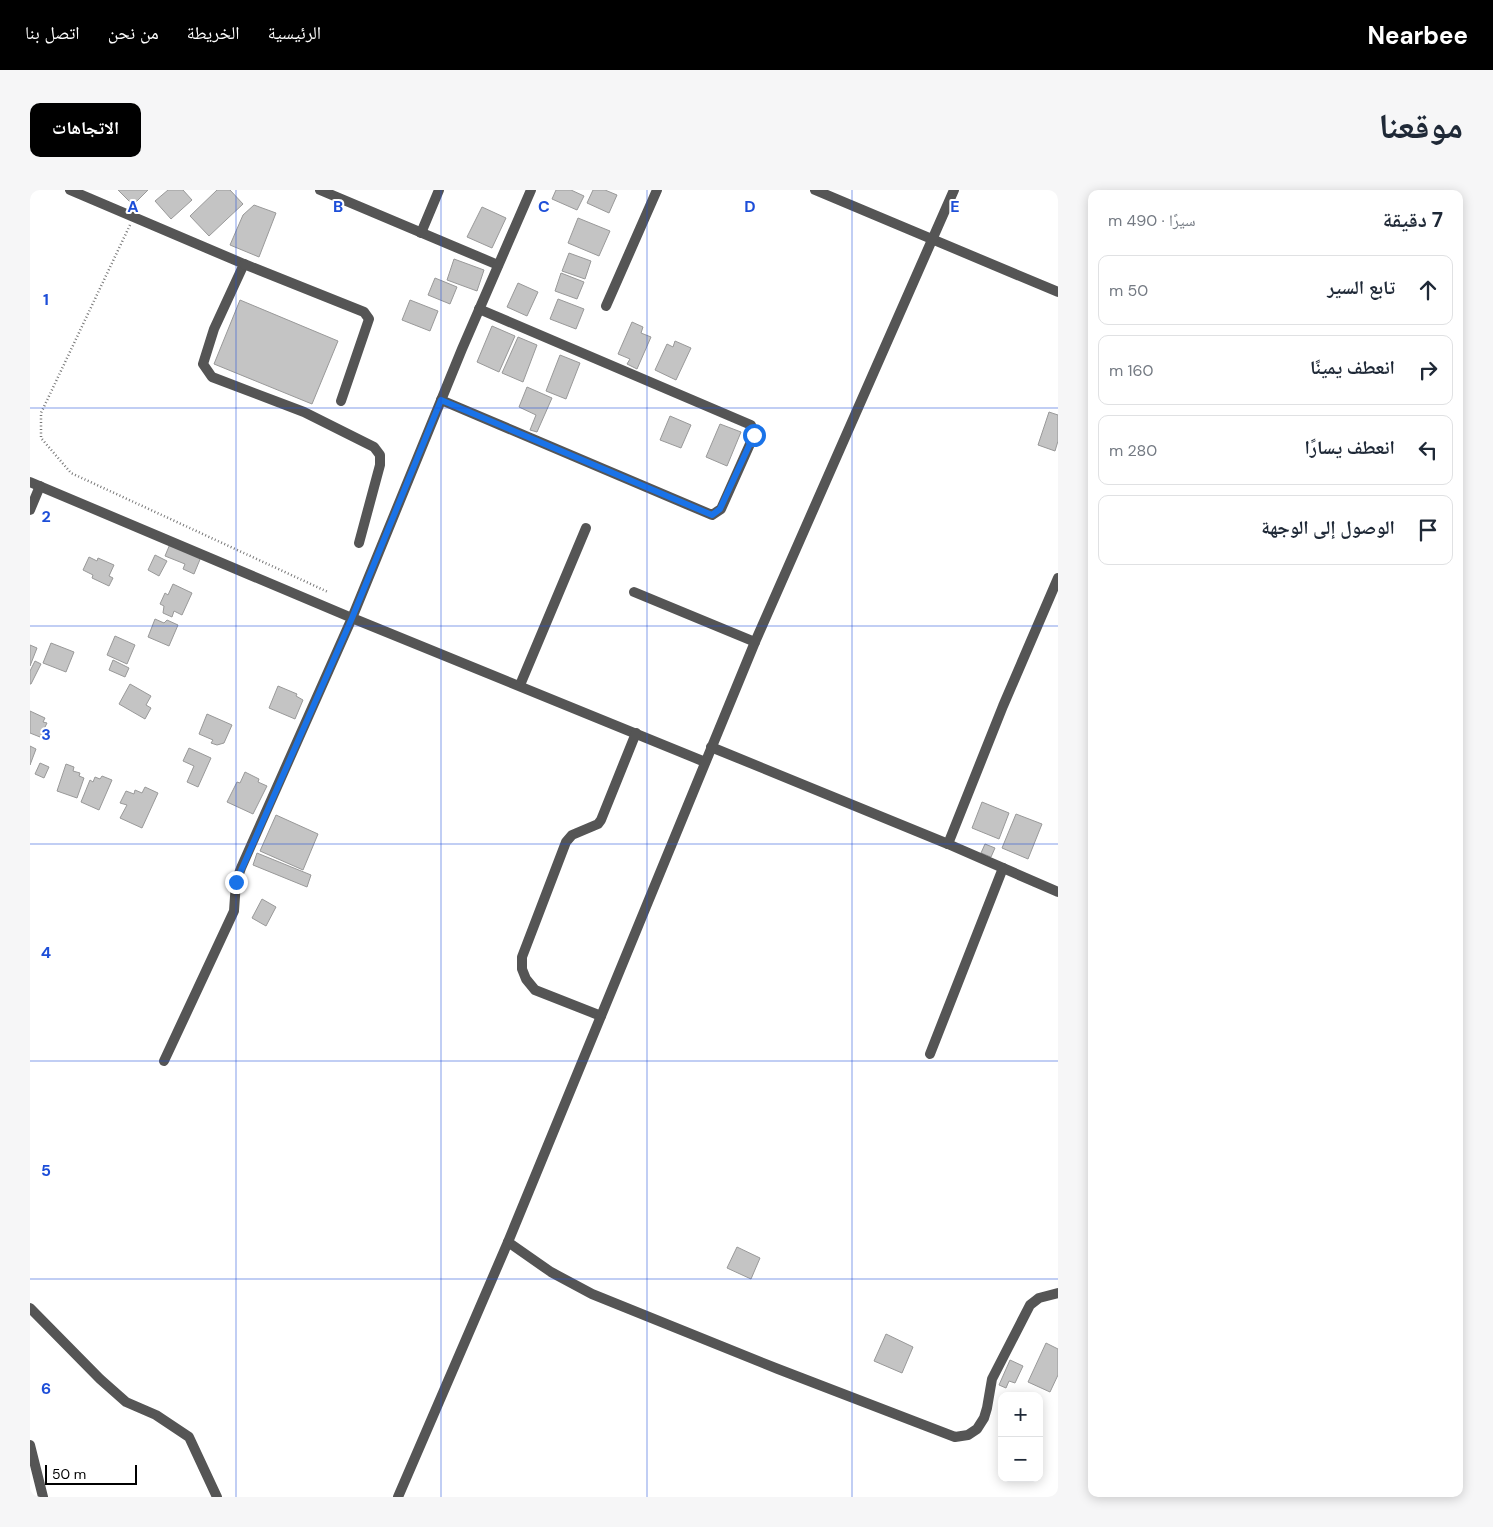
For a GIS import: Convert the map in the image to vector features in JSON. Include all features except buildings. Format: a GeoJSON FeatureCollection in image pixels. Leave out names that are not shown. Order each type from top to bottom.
{"type":"FeatureCollection","features":[{"type":"Feature","properties":{"kind":"street"},"geometry":{"type":"LineString","coordinates":[[70,190],[244,264],[364,312],[369,319],[341,401]]}},
{"type":"Feature","properties":{"kind":"street"},"geometry":{"type":"LineString","coordinates":[[320,190],[498,266]]}},
{"type":"Feature","properties":{"kind":"street"},"geometry":{"type":"LineString","coordinates":[[421,233],[439,190]]}},
{"type":"Feature","properties":{"kind":"street"},"geometry":{"type":"LineString","coordinates":[[164,1061],[234,911],[236,882],[240,868],[352,618],[479,309],[531,190]]}},
{"type":"Feature","properties":{"kind":"street"},"geometry":{"type":"LineString","coordinates":[[606,306],[657,190]]}},
{"type":"Feature","properties":{"kind":"street"},"geometry":{"type":"LineString","coordinates":[[815,190],[1058,292]]}},
{"type":"Feature","properties":{"kind":"street"},"geometry":{"type":"LineString","coordinates":[[398,1497],[508,1242],[711,747],[954,190]]}},
{"type":"Feature","properties":{"kind":"street"},"geometry":{"type":"LineString","coordinates":[[244,264],[214,329],[202,364],[212,376],[304,412],[374,447],[380,455],[380,465],[359,543]]}},
{"type":"Feature","properties":{"kind":"street"},"geometry":{"type":"LineString","coordinates":[[441,400],[712,515],[720,509],[754,435],[751,425],[479,309]]}},
{"type":"Feature","properties":{"kind":"street"},"geometry":{"type":"LineString","coordinates":[[30,482],[352,618],[705,762]]}},
{"type":"Feature","properties":{"kind":"street"},"geometry":{"type":"LineString","coordinates":[[30,510],[40,486]]}},
{"type":"Feature","properties":{"kind":"street"},"geometry":{"type":"LineString","coordinates":[[520,685],[586,528]]}},
{"type":"Feature","properties":{"kind":"street"},"geometry":{"type":"LineString","coordinates":[[948,844],[1003,706],[1058,578]]}},
{"type":"Feature","properties":{"kind":"street"},"geometry":{"type":"LineString","coordinates":[[634,592],[756,642]]}},
{"type":"Feature","properties":{"kind":"street"},"geometry":{"type":"LineString","coordinates":[[601,1016],[535,990],[522,969],[522,957],[566,842],[572,836],[601,820],[636,733]]}},
{"type":"Feature","properties":{"kind":"street"},"geometry":{"type":"LineString","coordinates":[[711,747],[948,844],[1058,892]]}},
{"type":"Feature","properties":{"kind":"street"},"geometry":{"type":"LineString","coordinates":[[930,1054],[1003,868]]}},
{"type":"Feature","properties":{"kind":"street"},"geometry":{"type":"LineString","coordinates":[[508,1242],[551,1272],[592,1294],[778,1369],[955,1436],[968,1435],[977,1429],[984,1418],[992,1379],[1030,1306],[1039,1298],[1058,1293]]}},
{"type":"Feature","properties":{"kind":"street"},"geometry":{"type":"LineString","coordinates":[[30,1308],[100,1379],[126,1402],[163,1419],[189,1437],[217,1497]]}},
{"type":"Feature","properties":{"kind":"street"},"geometry":{"type":"LineString","coordinates":[[30,1445],[43,1497]]}},
{"type":"Feature","properties":{"kind":"path"},"geometry":{"type":"LineString","coordinates":[[133,217],[41,413],[42,438],[71,473],[328,592]]}},
{"type":"Feature","properties":{"kind":"route"},"geometry":{"type":"LineString","coordinates":[[236,882],[240,868],[352,618],[441,400],[712,515],[720,509],[754,435]]}}]}
